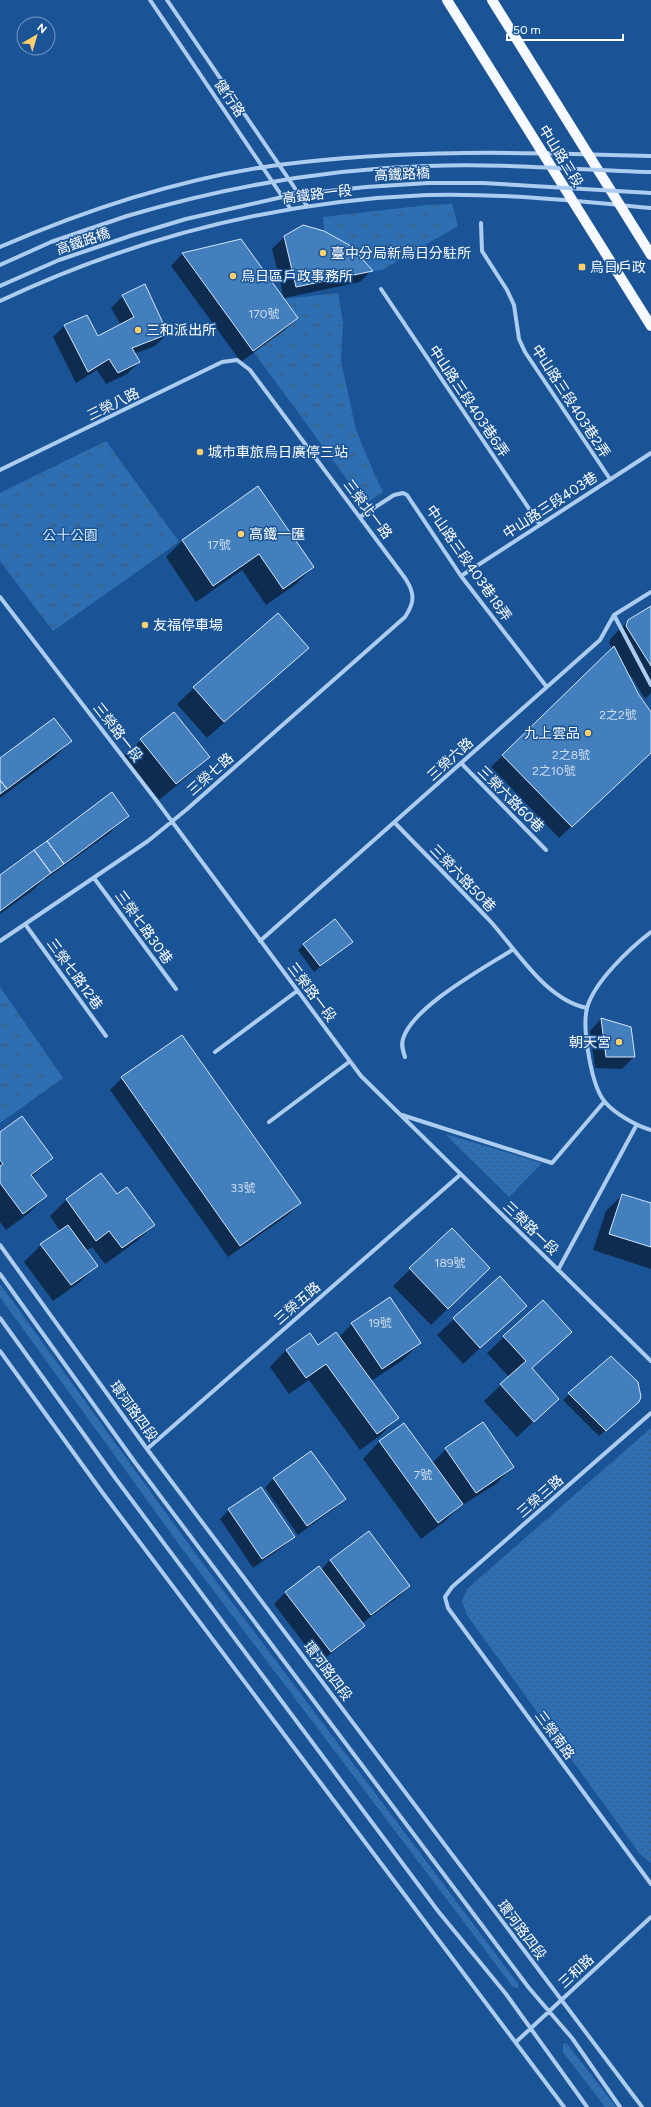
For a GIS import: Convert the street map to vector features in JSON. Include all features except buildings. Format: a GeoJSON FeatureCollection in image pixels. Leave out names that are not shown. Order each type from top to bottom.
{"type":"FeatureCollection","features":[{"type":"Feature","properties":{"kind":"main road","name":"中山路三段"},"geometry":{"type":"LineString","coordinates":[[447,0],[651,326]]}},
{"type":"Feature","properties":{"kind":"main road","name":"中山路三段"},"geometry":{"type":"LineString","coordinates":[[492,0],[651,255]]}},
{"type":"Feature","properties":{"kind":"street","name":"健行路"},"geometry":{"type":"LineString","coordinates":[[150,0],[290,208]]}},
{"type":"Feature","properties":{"kind":"street","name":"健行路"},"geometry":{"type":"LineString","coordinates":[[167,0],[307,206]]}},
{"type":"Feature","properties":{"kind":"street"},"geometry":{"type":"LineString","coordinates":[[0,247],[46,227],[130,199],[178,185],[263,167],[423,154],[543,153],[651,156]]}},
{"type":"Feature","properties":{"kind":"street","name":"高鐵路橋"},"geometry":{"type":"LineString","coordinates":[[0,265],[51,242],[127,216],[181,200],[281,179],[363,169],[428,166],[483,166],[651,172]]}},
{"type":"Feature","properties":{"kind":"street","name":"高鐵路橋"},"geometry":{"type":"LineString","coordinates":[[0,286],[59,260],[133,235],[186,219],[291,195],[366,187],[428,183],[483,183],[651,193]]}},
{"type":"Feature","properties":{"kind":"street","name":"高鐵路一段"},"geometry":{"type":"LineString","coordinates":[[0,301],[62,274],[190,229],[290,208],[428,195],[482,196],[651,208]]}},
{"type":"Feature","properties":{"kind":"street","name":"中山路三段403巷2弄"},"geometry":{"type":"LineString","coordinates":[[481,223],[482,251],[507,290],[514,305],[519,339],[525,352],[610,478]]}},
{"type":"Feature","properties":{"kind":"street","name":"中山路三段403巷6弄"},"geometry":{"type":"LineString","coordinates":[[381,289],[540,525]]}},
{"type":"Feature","properties":{"kind":"street","name":"三榮八路"},"geometry":{"type":"LineString","coordinates":[[0,470],[222,362],[237,360]]}},
{"type":"Feature","properties":{"kind":"street","name":"三榮北一路"},"geometry":{"type":"LineString","coordinates":[[237,360],[250,370],[405,578],[412,589],[414,600]]}},
{"type":"Feature","properties":{"kind":"street","name":"中山路三段403巷"},"geometry":{"type":"LineString","coordinates":[[461,576],[610,478],[651,453]]}},
{"type":"Feature","properties":{"kind":"street","name":"中山路三段403巷18弄"},"geometry":{"type":"LineString","coordinates":[[360,517],[394,495],[403,493],[407,495],[461,576],[546,686]]}},
{"type":"Feature","properties":{"kind":"street","name":"三榮六路"},"geometry":{"type":"LineString","coordinates":[[260,941],[395,823],[546,686],[600,640],[614,616],[651,592]]}},
{"type":"Feature","properties":{"kind":"street","name":"三榮路一段"},"geometry":{"type":"LineString","coordinates":[[0,597],[172,822],[349,1062],[399,1114],[651,1361]]}},
{"type":"Feature","properties":{"kind":"street","name":"三榮七路"},"geometry":{"type":"LineString","coordinates":[[0,941],[148,841],[172,822],[405,617],[414,600]]}},
{"type":"Feature","properties":{"kind":"street"},"geometry":{"type":"LineString","coordinates":[[614,616],[651,685]]}},
{"type":"Feature","properties":{"kind":"street","name":"三榮六路60巷"},"geometry":{"type":"LineString","coordinates":[[461,763],[546,850]]}},
{"type":"Feature","properties":{"kind":"street","name":"三榮六路50巷"},"geometry":{"type":"LineString","coordinates":[[395,823],[492,923],[523,964],[566,1001],[574,1006],[587,1008]]}},
{"type":"Feature","properties":{"kind":"street","name":"三榮七路30巷"},"geometry":{"type":"LineString","coordinates":[[94,878],[176,989]]}},
{"type":"Feature","properties":{"kind":"street","name":"三榮七路12巷"},"geometry":{"type":"LineString","coordinates":[[25,924],[106,1036]]}},
{"type":"Feature","properties":{"kind":"street"},"geometry":{"type":"LineString","coordinates":[[651,932],[636,943],[606,975],[591,998],[587,1008],[585,1024],[588,1052],[595,1080],[604,1102],[636,1126],[651,1130]]}},
{"type":"Feature","properties":{"kind":"street"},"geometry":{"type":"LineString","coordinates":[[405,1057],[402,1046],[403,1038],[424,1012],[457,985],[512,950]]}},
{"type":"Feature","properties":{"kind":"street"},"geometry":{"type":"LineString","coordinates":[[215,1052],[297,991]]}},
{"type":"Feature","properties":{"kind":"street"},"geometry":{"type":"LineString","coordinates":[[269,1122],[349,1062]]}},
{"type":"Feature","properties":{"kind":"street"},"geometry":{"type":"LineString","coordinates":[[399,1114],[552,1164],[604,1102]]}},
{"type":"Feature","properties":{"kind":"street"},"geometry":{"type":"LineString","coordinates":[[558,1270],[636,1126]]}},
{"type":"Feature","properties":{"kind":"street","name":"三榮五路"},"geometry":{"type":"LineString","coordinates":[[147,1449],[461,1174]]}},
{"type":"Feature","properties":{"kind":"street","name":"環河路四段"},"geometry":{"type":"LineString","coordinates":[[0,1245],[147,1449],[642,2107]]}},
{"type":"Feature","properties":{"kind":"street","name":"環河路四段"},"geometry":{"type":"LineString","coordinates":[[0,1274],[139,1467],[524,1982],[572,2038],[620,2107]]}},
{"type":"Feature","properties":{"kind":"street"},"geometry":{"type":"LineString","coordinates":[[0,1318],[116,1479],[438,1911],[506,1994],[587,2107]]}},
{"type":"Feature","properties":{"kind":"street"},"geometry":{"type":"LineString","coordinates":[[0,1351],[102,1492],[564,2107]]}},
{"type":"Feature","properties":{"kind":"street","name":"三榮三路"},"geometry":{"type":"LineString","coordinates":[[445,1597],[452,1586],[651,1413]]}},
{"type":"Feature","properties":{"kind":"street","name":"三榮南路"},"geometry":{"type":"LineString","coordinates":[[445,1597],[448,1608],[651,1884]]}},
{"type":"Feature","properties":{"kind":"street","name":"三和路"},"geometry":{"type":"LineString","coordinates":[[516,2042],[651,1917]]}},
{"type":"Feature","properties":{"kind":"green space"},"geometry":{"type":"Polygon","coordinates":[[[452,204],[458,226],[382,270],[373,271],[351,246],[324,231],[323,217],[428,205],[452,204]]]}},
{"type":"Feature","properties":{"kind":"green space"},"geometry":{"type":"Polygon","coordinates":[[[338,293],[343,323],[341,361],[356,430],[383,492],[365,504],[253,351],[284,299],[338,293]]]}},
{"type":"Feature","properties":{"kind":"green space","name":"公十公園"},"geometry":{"type":"Polygon","coordinates":[[[106,441],[179,542],[53,631],[0,561],[0,493],[106,441]]]}},
{"type":"Feature","properties":{"kind":"green space"},"geometry":{"type":"Polygon","coordinates":[[[0,987],[63,1078],[0,1123],[0,987]]]}},
{"type":"Feature","properties":{"kind":"green space"},"geometry":{"type":"Polygon","coordinates":[[[445,1134],[542,1163],[509,1197],[445,1134]]]}},
{"type":"Feature","properties":{"kind":"green space"},"geometry":{"type":"Polygon","coordinates":[[[0,1284],[195,1553],[518,1984],[518,1988],[513,1987],[189,1558],[0,1297],[0,1284]]]}},
{"type":"Feature","properties":{"kind":"green space"},"geometry":{"type":"Polygon","coordinates":[[[651,1428],[651,1863],[640,1854],[467,1615],[462,1601],[467,1589],[651,1428]]]}},
{"type":"Feature","properties":{"kind":"green space"},"geometry":{"type":"Polygon","coordinates":[[[566,2043],[616,2107],[605,2107],[563,2052],[563,2044],[566,2043]]]}},
{"type":"Feature","properties":{"kind":"place","name":"臺中分局新烏日分駐所"},"geometry":{"type":"Point","coordinates":[323,253]}},
{"type":"Feature","properties":{"kind":"place","name":"烏日戶政"},"geometry":{"type":"Point","coordinates":[582,267]}},
{"type":"Feature","properties":{"kind":"place","name":"烏日區戶政事務所"},"geometry":{"type":"Point","coordinates":[233,276]}},
{"type":"Feature","properties":{"kind":"place","name":"三和派出所"},"geometry":{"type":"Point","coordinates":[138,330]}},
{"type":"Feature","properties":{"kind":"place","name":"城市車旅烏日廣停三站"},"geometry":{"type":"Point","coordinates":[200,452]}},
{"type":"Feature","properties":{"kind":"place","name":"高鐵一匯"},"geometry":{"type":"Point","coordinates":[241,534]}},
{"type":"Feature","properties":{"kind":"place","name":"友福停車場"},"geometry":{"type":"Point","coordinates":[145,625]}},
{"type":"Feature","properties":{"kind":"place","name":"九上雲品"},"geometry":{"type":"Point","coordinates":[588,733]}},
{"type":"Feature","properties":{"kind":"place","name":"朝天宮"},"geometry":{"type":"Point","coordinates":[619,1042]}}]}
